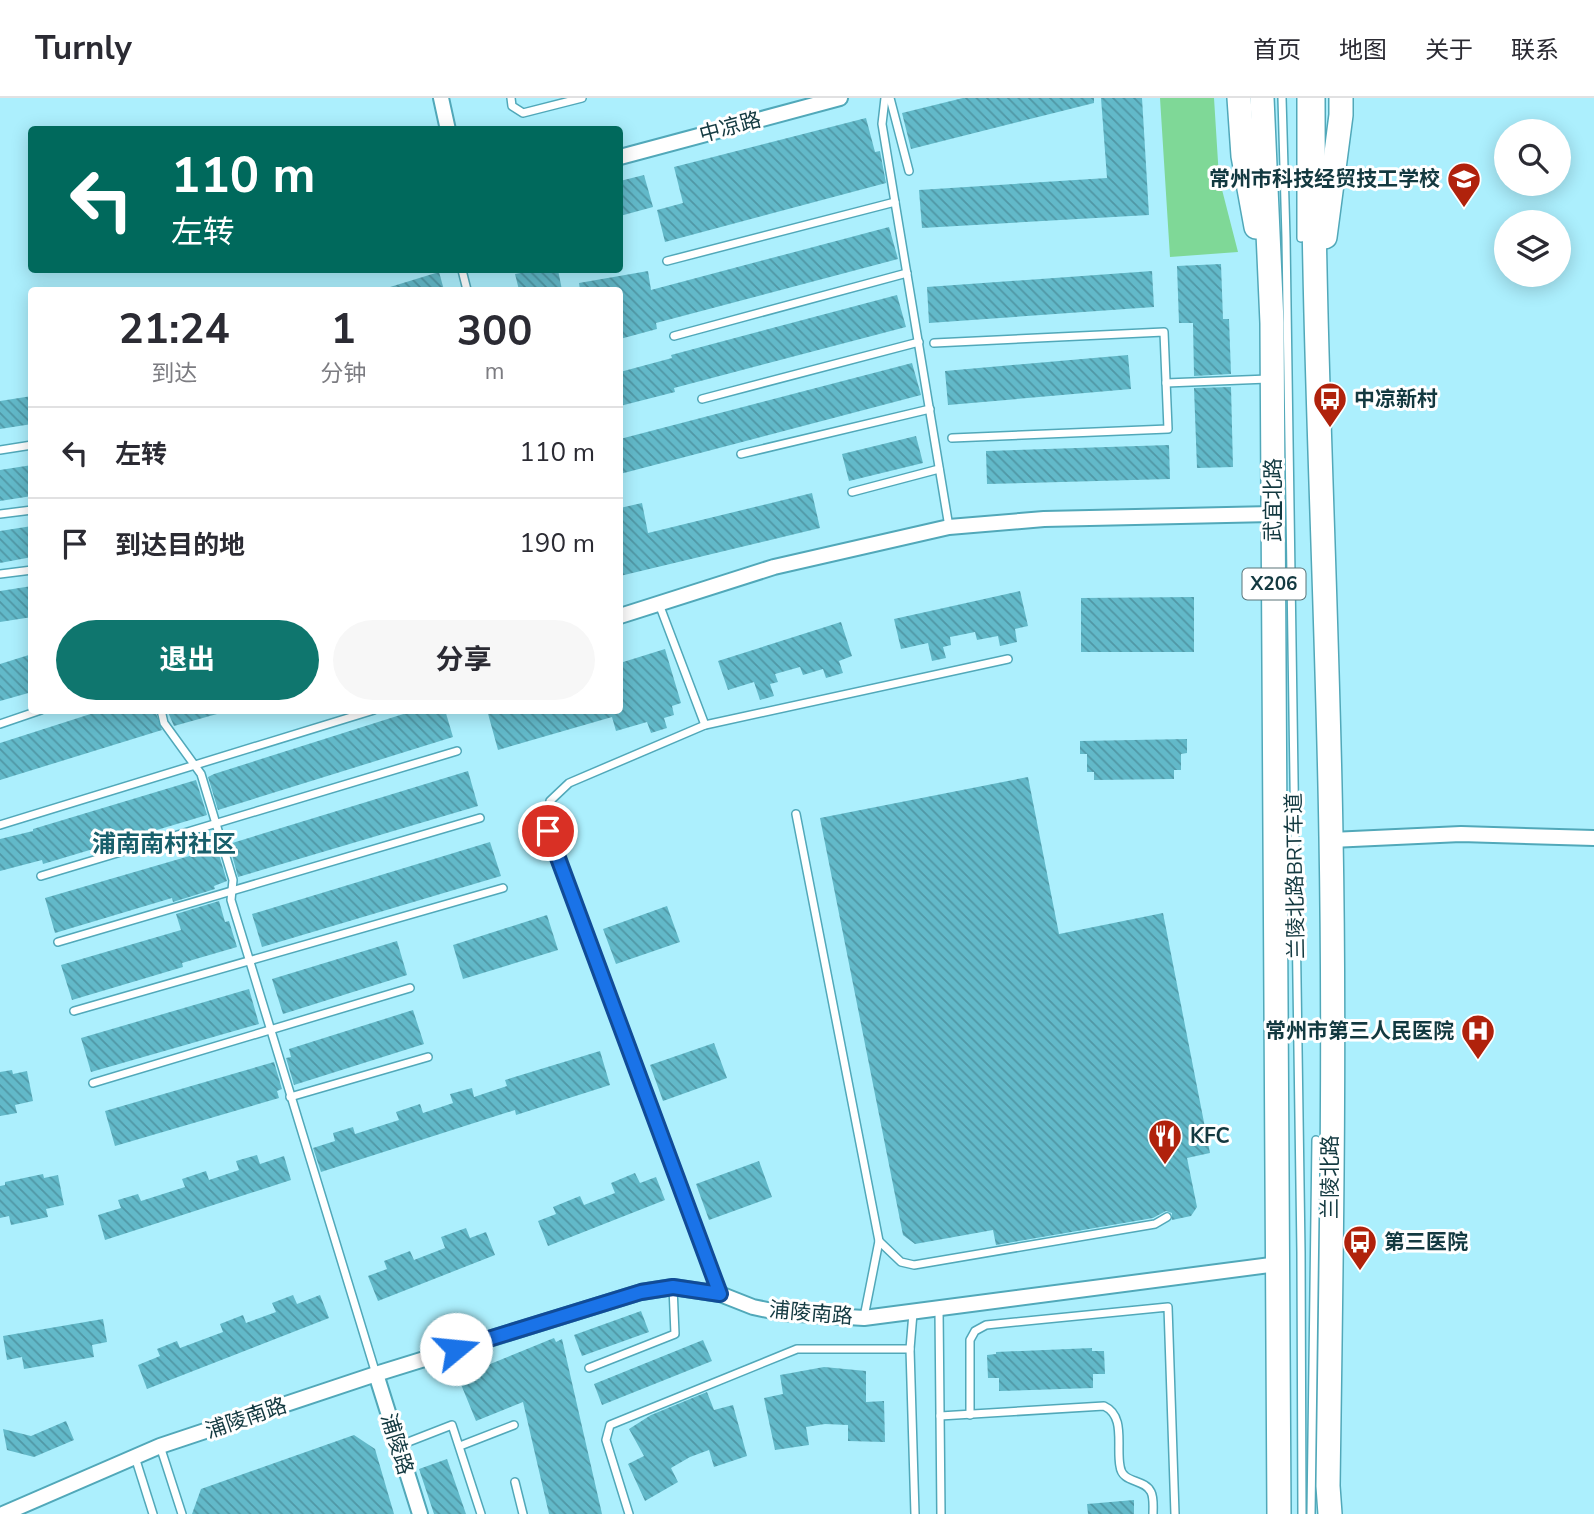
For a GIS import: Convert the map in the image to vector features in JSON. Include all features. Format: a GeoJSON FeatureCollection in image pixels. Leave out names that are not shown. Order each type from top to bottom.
{"type":"FeatureCollection","features":[{"type":"Feature","properties":{"kind":"main road"},"geometry":{"type":"LineString","coordinates":[[1239,98],[1243,156],[1272,323]]}},
{"type":"Feature","properties":{"kind":"main road","name":"X206"},"geometry":{"type":"LineString","coordinates":[[1262,98],[1292,238],[1315,320],[1324,522],[1331,840]]}},
{"type":"Feature","properties":{"kind":"main road","name":"X206"},"geometry":{"type":"LineString","coordinates":[[1292,238],[1313,98]]}},
{"type":"Feature","properties":{"kind":"main road"},"geometry":{"type":"LineString","coordinates":[[1315,320],[1341,98]]}},
{"type":"Feature","properties":{"kind":"main road","name":"武宜北路"},"geometry":{"type":"LineString","coordinates":[[1278,1264],[1272,323],[1292,238]]}},
{"type":"Feature","properties":{"kind":"main road","name":"兰陵北路"},"geometry":{"type":"LineString","coordinates":[[1330,1514],[1331,840]]}},
{"type":"Feature","properties":{"kind":"main road"},"geometry":{"type":"LineString","coordinates":[[1278,1264],[1279,1514]]}},
{"type":"Feature","properties":{"kind":"street"},"geometry":{"type":"LineString","coordinates":[[441,98],[447,126]]}},
{"type":"Feature","properties":{"kind":"street","name":"中凉路"},"geometry":{"type":"LineString","coordinates":[[623,156],[834,99]]}},
{"type":"Feature","properties":{"kind":"street"},"geometry":{"type":"LineString","coordinates":[[623,615],[774,567],[948,527],[1044,519],[1273,514]]}},
{"type":"Feature","properties":{"kind":"street"},"geometry":{"type":"LineString","coordinates":[[1331,840],[1461,835],[1594,838]]}},
{"type":"Feature","properties":{"kind":"street","name":"浦陵南路"},"geometry":{"type":"LineString","coordinates":[[3,1514],[160,1447],[376,1374],[641,1292],[673,1287],[720,1294],[753,1307],[782,1313],[864,1318],[1278,1264]]}},
{"type":"Feature","properties":{"kind":"street","name":"浦陵路"},"geometry":{"type":"LineString","coordinates":[[376,1374],[419,1514]]}},
{"type":"Feature","properties":{"kind":"lane"},"geometry":{"type":"LineString","coordinates":[[510,98],[512,106],[523,113],[582,98]]}},
{"type":"Feature","properties":{"kind":"lane"},"geometry":{"type":"LineString","coordinates":[[887,98],[909,171]]}},
{"type":"Feature","properties":{"kind":"lane"},"geometry":{"type":"LineString","coordinates":[[887,98],[882,124],[948,527]]}},
{"type":"Feature","properties":{"kind":"lane"},"geometry":{"type":"LineString","coordinates":[[1282,98],[1292,238]]}},
{"type":"Feature","properties":{"kind":"lane"},"geometry":{"type":"LineString","coordinates":[[1292,238],[1301,98]]}},
{"type":"Feature","properties":{"kind":"lane"},"geometry":{"type":"LineString","coordinates":[[667,261],[895,202]]}},
{"type":"Feature","properties":{"kind":"lane","name":"兰陵北路BRT车道"},"geometry":{"type":"LineString","coordinates":[[1292,238],[1302,1514]]}},
{"type":"Feature","properties":{"kind":"lane"},"geometry":{"type":"LineString","coordinates":[[674,336],[907,274]]}},
{"type":"Feature","properties":{"kind":"lane"},"geometry":{"type":"LineString","coordinates":[[933,343],[1164,331],[1168,429],[952,438]]}},
{"type":"Feature","properties":{"kind":"lane"},"geometry":{"type":"LineString","coordinates":[[702,399],[919,342]]}},
{"type":"Feature","properties":{"kind":"lane"},"geometry":{"type":"LineString","coordinates":[[1166,383],[1272,379]]}},
{"type":"Feature","properties":{"kind":"lane"},"geometry":{"type":"LineString","coordinates":[[741,454],[930,409]]}},
{"type":"Feature","properties":{"kind":"lane"},"geometry":{"type":"LineString","coordinates":[[0,450],[28,446]]}},
{"type":"Feature","properties":{"kind":"lane"},"geometry":{"type":"LineString","coordinates":[[852,492],[939,469]]}},
{"type":"Feature","properties":{"kind":"lane"},"geometry":{"type":"LineString","coordinates":[[0,514],[28,510]]}},
{"type":"Feature","properties":{"kind":"lane"},"geometry":{"type":"LineString","coordinates":[[0,574],[28,570]]}},
{"type":"Feature","properties":{"kind":"lane"},"geometry":{"type":"LineString","coordinates":[[659,604],[705,725]]}},
{"type":"Feature","properties":{"kind":"lane"},"geometry":{"type":"LineString","coordinates":[[720,1294],[548,831],[550,801],[569,783],[705,725],[1008,659]]}},
{"type":"Feature","properties":{"kind":"lane"},"geometry":{"type":"LineString","coordinates":[[0,723],[28,714]]}},
{"type":"Feature","properties":{"kind":"lane"},"geometry":{"type":"LineString","coordinates":[[162,714],[164,723],[201,774],[233,880],[231,900],[376,1374]]}},
{"type":"Feature","properties":{"kind":"lane"},"geometry":{"type":"LineString","coordinates":[[0,825],[361,714]]}},
{"type":"Feature","properties":{"kind":"lane"},"geometry":{"type":"LineString","coordinates":[[41,876],[457,751]]}},
{"type":"Feature","properties":{"kind":"lane"},"geometry":{"type":"LineString","coordinates":[[796,814],[879,1241],[864,1318]]}},
{"type":"Feature","properties":{"kind":"lane"},"geometry":{"type":"LineString","coordinates":[[58,942],[480,818]]}},
{"type":"Feature","properties":{"kind":"lane"},"geometry":{"type":"LineString","coordinates":[[74,1011],[503,888]]}},
{"type":"Feature","properties":{"kind":"lane"},"geometry":{"type":"LineString","coordinates":[[93,1083],[410,988]]}},
{"type":"Feature","properties":{"kind":"lane"},"geometry":{"type":"LineString","coordinates":[[290,1097],[428,1057]]}},
{"type":"Feature","properties":{"kind":"lane"},"geometry":{"type":"LineString","coordinates":[[1312,1514],[1316,1140]]}},
{"type":"Feature","properties":{"kind":"lane"},"geometry":{"type":"LineString","coordinates":[[879,1241],[901,1262],[914,1265],[1155,1224],[1167,1217]]}},
{"type":"Feature","properties":{"kind":"lane"},"geometry":{"type":"LineString","coordinates":[[589,1368],[675,1334],[673,1287]]}},
{"type":"Feature","properties":{"kind":"lane"},"geometry":{"type":"LineString","coordinates":[[970,1415],[970,1340],[975,1331],[986,1325],[1168,1307],[1175,1514]]}},
{"type":"Feature","properties":{"kind":"lane"},"geometry":{"type":"LineString","coordinates":[[939,1310],[941,1514]]}},
{"type":"Feature","properties":{"kind":"lane"},"geometry":{"type":"LineString","coordinates":[[914,1313],[910,1349],[915,1514]]}},
{"type":"Feature","properties":{"kind":"lane"},"geometry":{"type":"LineString","coordinates":[[629,1514],[606,1440],[610,1425],[797,1349],[910,1349]]}},
{"type":"Feature","properties":{"kind":"lane"},"geometry":{"type":"LineString","coordinates":[[1312,1514],[1329,1375]]}},
{"type":"Feature","properties":{"kind":"lane"},"geometry":{"type":"LineString","coordinates":[[940,1416],[1104,1406],[1112,1409],[1118,1419],[1120,1468],[1124,1477],[1147,1487],[1153,1494],[1153,1514]]}},
{"type":"Feature","properties":{"kind":"lane"},"geometry":{"type":"LineString","coordinates":[[398,1446],[453,1425],[481,1514]]}},
{"type":"Feature","properties":{"kind":"lane"},"geometry":{"type":"LineString","coordinates":[[460,1446],[514,1425]]}},
{"type":"Feature","properties":{"kind":"lane"},"geometry":{"type":"LineString","coordinates":[[160,1447],[182,1514]]}},
{"type":"Feature","properties":{"kind":"lane"},"geometry":{"type":"LineString","coordinates":[[135,1457],[153,1514]]}},
{"type":"Feature","properties":{"kind":"lane"},"geometry":{"type":"LineString","coordinates":[[515,1482],[523,1514]]}},
{"type":"Feature","properties":{"kind":"green space"},"geometry":{"type":"Polygon","coordinates":[[[1160,98],[1214,98],[1219,178],[1238,252],[1170,257],[1160,98]]]}},
{"type":"Feature","properties":{"kind":"building"},"geometry":{"type":"Polygon","coordinates":[[[963,98],[1094,98],[1094,103],[911,149],[902,113],[963,98]]]}},
{"type":"Feature","properties":{"kind":"building"},"geometry":{"type":"Polygon","coordinates":[[[1101,98],[1142,98],[1149,215],[922,228],[919,190],[1107,178],[1101,98]]]}},
{"type":"Feature","properties":{"kind":"building"},"geometry":{"type":"Polygon","coordinates":[[[866,118],[875,152],[880,151],[886,183],[665,242],[657,210],[683,203],[674,167],[866,118]]]}},
{"type":"Feature","properties":{"kind":"building"},"geometry":{"type":"Polygon","coordinates":[[[644,175],[653,207],[623,215],[623,180],[644,175]]]}},
{"type":"Feature","properties":{"kind":"building"},"geometry":{"type":"Polygon","coordinates":[[[889,227],[898,259],[656,323],[657,329],[623,338],[623,287],[580,287],[579,283],[648,271],[651,290],[889,227]]]}},
{"type":"Feature","properties":{"kind":"building"},"geometry":{"type":"Polygon","coordinates":[[[1221,264],[1223,319],[1229,319],[1231,374],[1194,376],[1193,323],[1179,323],[1177,266],[1221,264]]]}},
{"type":"Feature","properties":{"kind":"building"},"geometry":{"type":"Polygon","coordinates":[[[1152,271],[1154,307],[929,323],[927,287],[1152,271]]]}},
{"type":"Feature","properties":{"kind":"building"},"geometry":{"type":"Polygon","coordinates":[[[439,273],[443,287],[390,287],[439,273]]]}},
{"type":"Feature","properties":{"kind":"building"},"geometry":{"type":"Polygon","coordinates":[[[559,273],[561,287],[518,287],[515,274],[559,273]]]}},
{"type":"Feature","properties":{"kind":"building"},"geometry":{"type":"Polygon","coordinates":[[[897,295],[906,327],[674,388],[675,392],[623,405],[623,371],[672,358],[671,355],[897,295]]]}},
{"type":"Feature","properties":{"kind":"building"},"geometry":{"type":"Polygon","coordinates":[[[1128,355],[1131,389],[948,405],[945,371],[1128,355]]]}},
{"type":"Feature","properties":{"kind":"building"},"geometry":{"type":"Polygon","coordinates":[[[912,363],[921,395],[623,473],[623,438],[912,363]]]}},
{"type":"Feature","properties":{"kind":"building"},"geometry":{"type":"Polygon","coordinates":[[[1231,387],[1233,467],[1197,468],[1194,388],[1231,387]]]}},
{"type":"Feature","properties":{"kind":"building"},"geometry":{"type":"Polygon","coordinates":[[[28,397],[28,425],[0,429],[0,401],[28,397]]]}},
{"type":"Feature","properties":{"kind":"building"},"geometry":{"type":"Polygon","coordinates":[[[916,436],[923,463],[849,481],[842,454],[916,436]]]}},
{"type":"Feature","properties":{"kind":"building"},"geometry":{"type":"Polygon","coordinates":[[[1169,445],[1170,479],[987,484],[986,451],[1169,445]]]}},
{"type":"Feature","properties":{"kind":"building"},"geometry":{"type":"Polygon","coordinates":[[[28,466],[28,497],[0,501],[0,470],[28,466]]]}},
{"type":"Feature","properties":{"kind":"building"},"geometry":{"type":"Polygon","coordinates":[[[812,493],[820,528],[623,575],[623,507],[642,503],[648,533],[812,493]]]}},
{"type":"Feature","properties":{"kind":"building"},"geometry":{"type":"Polygon","coordinates":[[[28,527],[28,558],[0,563],[0,531],[28,527]]]}},
{"type":"Feature","properties":{"kind":"building"},"geometry":{"type":"Polygon","coordinates":[[[28,587],[28,618],[0,622],[0,591],[28,587]]]}},
{"type":"Feature","properties":{"kind":"building"},"geometry":{"type":"Polygon","coordinates":[[[1020,591],[1028,626],[1015,629],[1017,642],[1000,646],[998,636],[977,640],[975,632],[950,637],[951,645],[943,647],[946,658],[932,661],[928,643],[901,649],[894,619],[1020,591]]]}},
{"type":"Feature","properties":{"kind":"building"},"geometry":{"type":"Polygon","coordinates":[[[1194,597],[1194,652],[1081,652],[1081,598],[1194,597]]]}},
{"type":"Feature","properties":{"kind":"building"},"geometry":{"type":"Polygon","coordinates":[[[841,622],[852,656],[839,661],[843,673],[826,678],[823,669],[803,675],[800,667],[775,674],[778,682],[770,684],[774,696],[760,700],[754,682],[728,690],[718,661],[841,622]]]}},
{"type":"Feature","properties":{"kind":"building"},"geometry":{"type":"Polygon","coordinates":[[[665,649],[681,703],[672,706],[674,715],[664,718],[667,728],[651,733],[647,722],[616,731],[612,717],[498,750],[488,714],[623,714],[623,662],[665,649]]]}},
{"type":"Feature","properties":{"kind":"building"},"geometry":{"type":"Polygon","coordinates":[[[28,655],[28,693],[0,701],[0,664],[28,655]]]}},
{"type":"Feature","properties":{"kind":"building"},"geometry":{"type":"Polygon","coordinates":[[[91,714],[156,714],[162,730],[0,780],[0,743],[91,714]]]}},
{"type":"Feature","properties":{"kind":"building"},"geometry":{"type":"Polygon","coordinates":[[[169,714],[217,714],[174,726],[169,714]]]}},
{"type":"Feature","properties":{"kind":"building"},"geometry":{"type":"Polygon","coordinates":[[[403,714],[446,714],[453,737],[218,810],[208,777],[403,714]]]}},
{"type":"Feature","properties":{"kind":"building"},"geometry":{"type":"Polygon","coordinates":[[[1187,739],[1187,753],[1181,754],[1181,770],[1174,770],[1174,779],[1094,780],[1094,772],[1087,772],[1087,754],[1080,754],[1080,741],[1187,739]]]}},
{"type":"Feature","properties":{"kind":"building"},"geometry":{"type":"Polygon","coordinates":[[[468,771],[478,806],[238,877],[229,844],[468,771]]]}},
{"type":"Feature","properties":{"kind":"building"},"geometry":{"type":"Polygon","coordinates":[[[1028,777],[1059,934],[1163,913],[1210,1153],[1187,1158],[1197,1207],[1191,1216],[1172,1220],[1172,1213],[1166,1211],[1153,1218],[996,1245],[993,1230],[915,1244],[903,1235],[820,818],[1028,777]]]}},
{"type":"Feature","properties":{"kind":"building"},"geometry":{"type":"Polygon","coordinates":[[[196,780],[207,815],[43,864],[42,860],[0,871],[0,839],[196,780]]]}},
{"type":"Feature","properties":{"kind":"building"},"geometry":{"type":"Polygon","coordinates":[[[490,842],[501,876],[262,947],[252,914],[490,842]]]}},
{"type":"Feature","properties":{"kind":"building"},"geometry":{"type":"Polygon","coordinates":[[[217,848],[227,881],[214,886],[215,889],[173,902],[172,898],[55,933],[45,898],[217,848]]]}},
{"type":"Feature","properties":{"kind":"building"},"geometry":{"type":"Polygon","coordinates":[[[219,901],[237,947],[182,963],[183,967],[72,1000],[61,965],[181,930],[176,914],[219,901]]]}},
{"type":"Feature","properties":{"kind":"building"},"geometry":{"type":"Polygon","coordinates":[[[667,906],[680,942],[616,964],[603,929],[667,906]]]}},
{"type":"Feature","properties":{"kind":"building"},"geometry":{"type":"Polygon","coordinates":[[[547,915],[558,950],[463,979],[453,945],[547,915]]]}},
{"type":"Feature","properties":{"kind":"building"},"geometry":{"type":"Polygon","coordinates":[[[397,941],[407,975],[283,1014],[272,979],[397,941]]]}},
{"type":"Feature","properties":{"kind":"building"},"geometry":{"type":"Polygon","coordinates":[[[249,989],[259,1024],[91,1072],[81,1038],[249,989]]]}},
{"type":"Feature","properties":{"kind":"building"},"geometry":{"type":"Polygon","coordinates":[[[413,1010],[424,1044],[294,1085],[286,1058],[291,1057],[289,1049],[413,1010]]]}},
{"type":"Feature","properties":{"kind":"building"},"geometry":{"type":"Polygon","coordinates":[[[714,1043],[727,1078],[663,1101],[650,1065],[714,1043]]]}},
{"type":"Feature","properties":{"kind":"building"},"geometry":{"type":"Polygon","coordinates":[[[600,1051],[610,1085],[516,1115],[515,1110],[321,1172],[313,1148],[335,1141],[333,1133],[353,1127],[355,1134],[399,1120],[396,1112],[420,1104],[423,1113],[453,1103],[450,1094],[472,1088],[474,1097],[507,1086],[505,1080],[600,1051]]]}},
{"type":"Feature","properties":{"kind":"building"},"geometry":{"type":"Polygon","coordinates":[[[274,1062],[282,1089],[277,1091],[279,1098],[115,1146],[105,1111],[274,1062]]]}},
{"type":"Feature","properties":{"kind":"building"},"geometry":{"type":"Polygon","coordinates":[[[12,1070],[13,1074],[27,1071],[33,1101],[15,1105],[17,1113],[0,1116],[0,1072],[12,1070]]]}},
{"type":"Feature","properties":{"kind":"building"},"geometry":{"type":"Polygon","coordinates":[[[257,1155],[260,1164],[284,1156],[291,1180],[105,1240],[98,1215],[121,1208],[118,1200],[138,1194],[141,1201],[185,1187],[182,1179],[206,1171],[209,1180],[239,1170],[236,1161],[257,1155]]]}},
{"type":"Feature","properties":{"kind":"building"},"geometry":{"type":"Polygon","coordinates":[[[759,1161],[772,1197],[709,1220],[696,1184],[759,1161]]]}},
{"type":"Feature","properties":{"kind":"building"},"geometry":{"type":"Polygon","coordinates":[[[635,1173],[640,1183],[656,1177],[665,1200],[548,1246],[538,1221],[556,1214],[553,1207],[580,1196],[584,1205],[615,1193],[611,1183],[635,1173]]]}},
{"type":"Feature","properties":{"kind":"building"},"geometry":{"type":"Polygon","coordinates":[[[43,1174],[44,1178],[58,1175],[64,1205],[46,1209],[48,1217],[11,1225],[9,1216],[0,1218],[0,1186],[5,1185],[5,1182],[43,1174]]]}},
{"type":"Feature","properties":{"kind":"building"},"geometry":{"type":"Polygon","coordinates":[[[466,1228],[470,1238],[486,1232],[495,1255],[378,1301],[368,1276],[387,1269],[384,1261],[410,1251],[414,1260],[445,1248],[441,1237],[466,1228]]]}},
{"type":"Feature","properties":{"kind":"building"},"geometry":{"type":"Polygon","coordinates":[[[293,1295],[297,1304],[320,1295],[329,1318],[147,1389],[138,1365],[160,1356],[157,1349],[177,1341],[180,1348],[223,1332],[220,1324],[243,1315],[246,1323],[276,1312],[272,1303],[293,1295]]]}},
{"type":"Feature","properties":{"kind":"building"},"geometry":{"type":"Polygon","coordinates":[[[641,1311],[649,1332],[582,1356],[574,1335],[641,1311]]]}},
{"type":"Feature","properties":{"kind":"building"},"geometry":{"type":"Polygon","coordinates":[[[103,1319],[107,1342],[92,1345],[94,1357],[24,1369],[22,1357],[7,1360],[3,1336],[103,1319]]]}},
{"type":"Feature","properties":{"kind":"building"},"geometry":{"type":"Polygon","coordinates":[[[554,1338],[556,1342],[562,1339],[602,1514],[549,1514],[523,1402],[476,1421],[458,1377],[554,1338]]]}},
{"type":"Feature","properties":{"kind":"building"},"geometry":{"type":"Polygon","coordinates":[[[703,1340],[712,1361],[602,1405],[594,1384],[703,1340]]]}},
{"type":"Feature","properties":{"kind":"building"},"geometry":{"type":"Polygon","coordinates":[[[1092,1348],[1092,1351],[1104,1351],[1105,1374],[1093,1374],[1093,1388],[999,1391],[999,1378],[988,1378],[987,1355],[996,1352],[1092,1348]]]}},
{"type":"Feature","properties":{"kind":"building"},"geometry":{"type":"Polygon","coordinates":[[[824,1367],[866,1371],[866,1402],[884,1401],[885,1442],[848,1441],[848,1425],[825,1424],[806,1427],[809,1445],[775,1450],[764,1398],[783,1394],[780,1375],[824,1367]]]}},
{"type":"Feature","properties":{"kind":"building"},"geometry":{"type":"Polygon","coordinates":[[[707,1392],[714,1410],[733,1405],[747,1456],[714,1467],[709,1450],[690,1457],[671,1468],[678,1482],[645,1501],[628,1464],[644,1456],[629,1429],[651,1415],[707,1392]]]}},
{"type":"Feature","properties":{"kind":"building"},"geometry":{"type":"Polygon","coordinates":[[[66,1421],[74,1440],[34,1457],[7,1450],[3,1429],[31,1436],[66,1421]]]}},
{"type":"Feature","properties":{"kind":"building"},"geometry":{"type":"Polygon","coordinates":[[[354,1435],[375,1449],[394,1514],[192,1514],[201,1489],[354,1435]]]}},
{"type":"Feature","properties":{"kind":"building"},"geometry":{"type":"Polygon","coordinates":[[[447,1459],[466,1514],[434,1514],[419,1469],[447,1459]]]}},
{"type":"Feature","properties":{"kind":"building"},"geometry":{"type":"Polygon","coordinates":[[[1134,1500],[1134,1514],[1088,1514],[1087,1504],[1134,1500]]]}},
{"type":"Feature","properties":{"kind":"place","name":"常州市科技经贸技工学校"},"geometry":{"type":"Point","coordinates":[1464,209]}},
{"type":"Feature","properties":{"kind":"place","name":"中凉新村"},"geometry":{"type":"Point","coordinates":[1330,429]}},
{"type":"Feature","properties":{"kind":"place","name":"常州市第三人民医院"},"geometry":{"type":"Point","coordinates":[1478,1061]}},
{"type":"Feature","properties":{"kind":"place","name":"KFC"},"geometry":{"type":"Point","coordinates":[1165,1166]}},
{"type":"Feature","properties":{"kind":"place","name":"第三医院"},"geometry":{"type":"Point","coordinates":[1360,1272]}},
{"type":"Feature","properties":{"kind":"district","name":"浦南南村社区"},"geometry":{"type":"Point","coordinates":[164,844]}},
{"type":"Feature","properties":{"kind":"route"},"geometry":{"type":"LineString","coordinates":[[456,1349],[641,1292],[673,1287],[720,1294],[548,831]]}}]}
